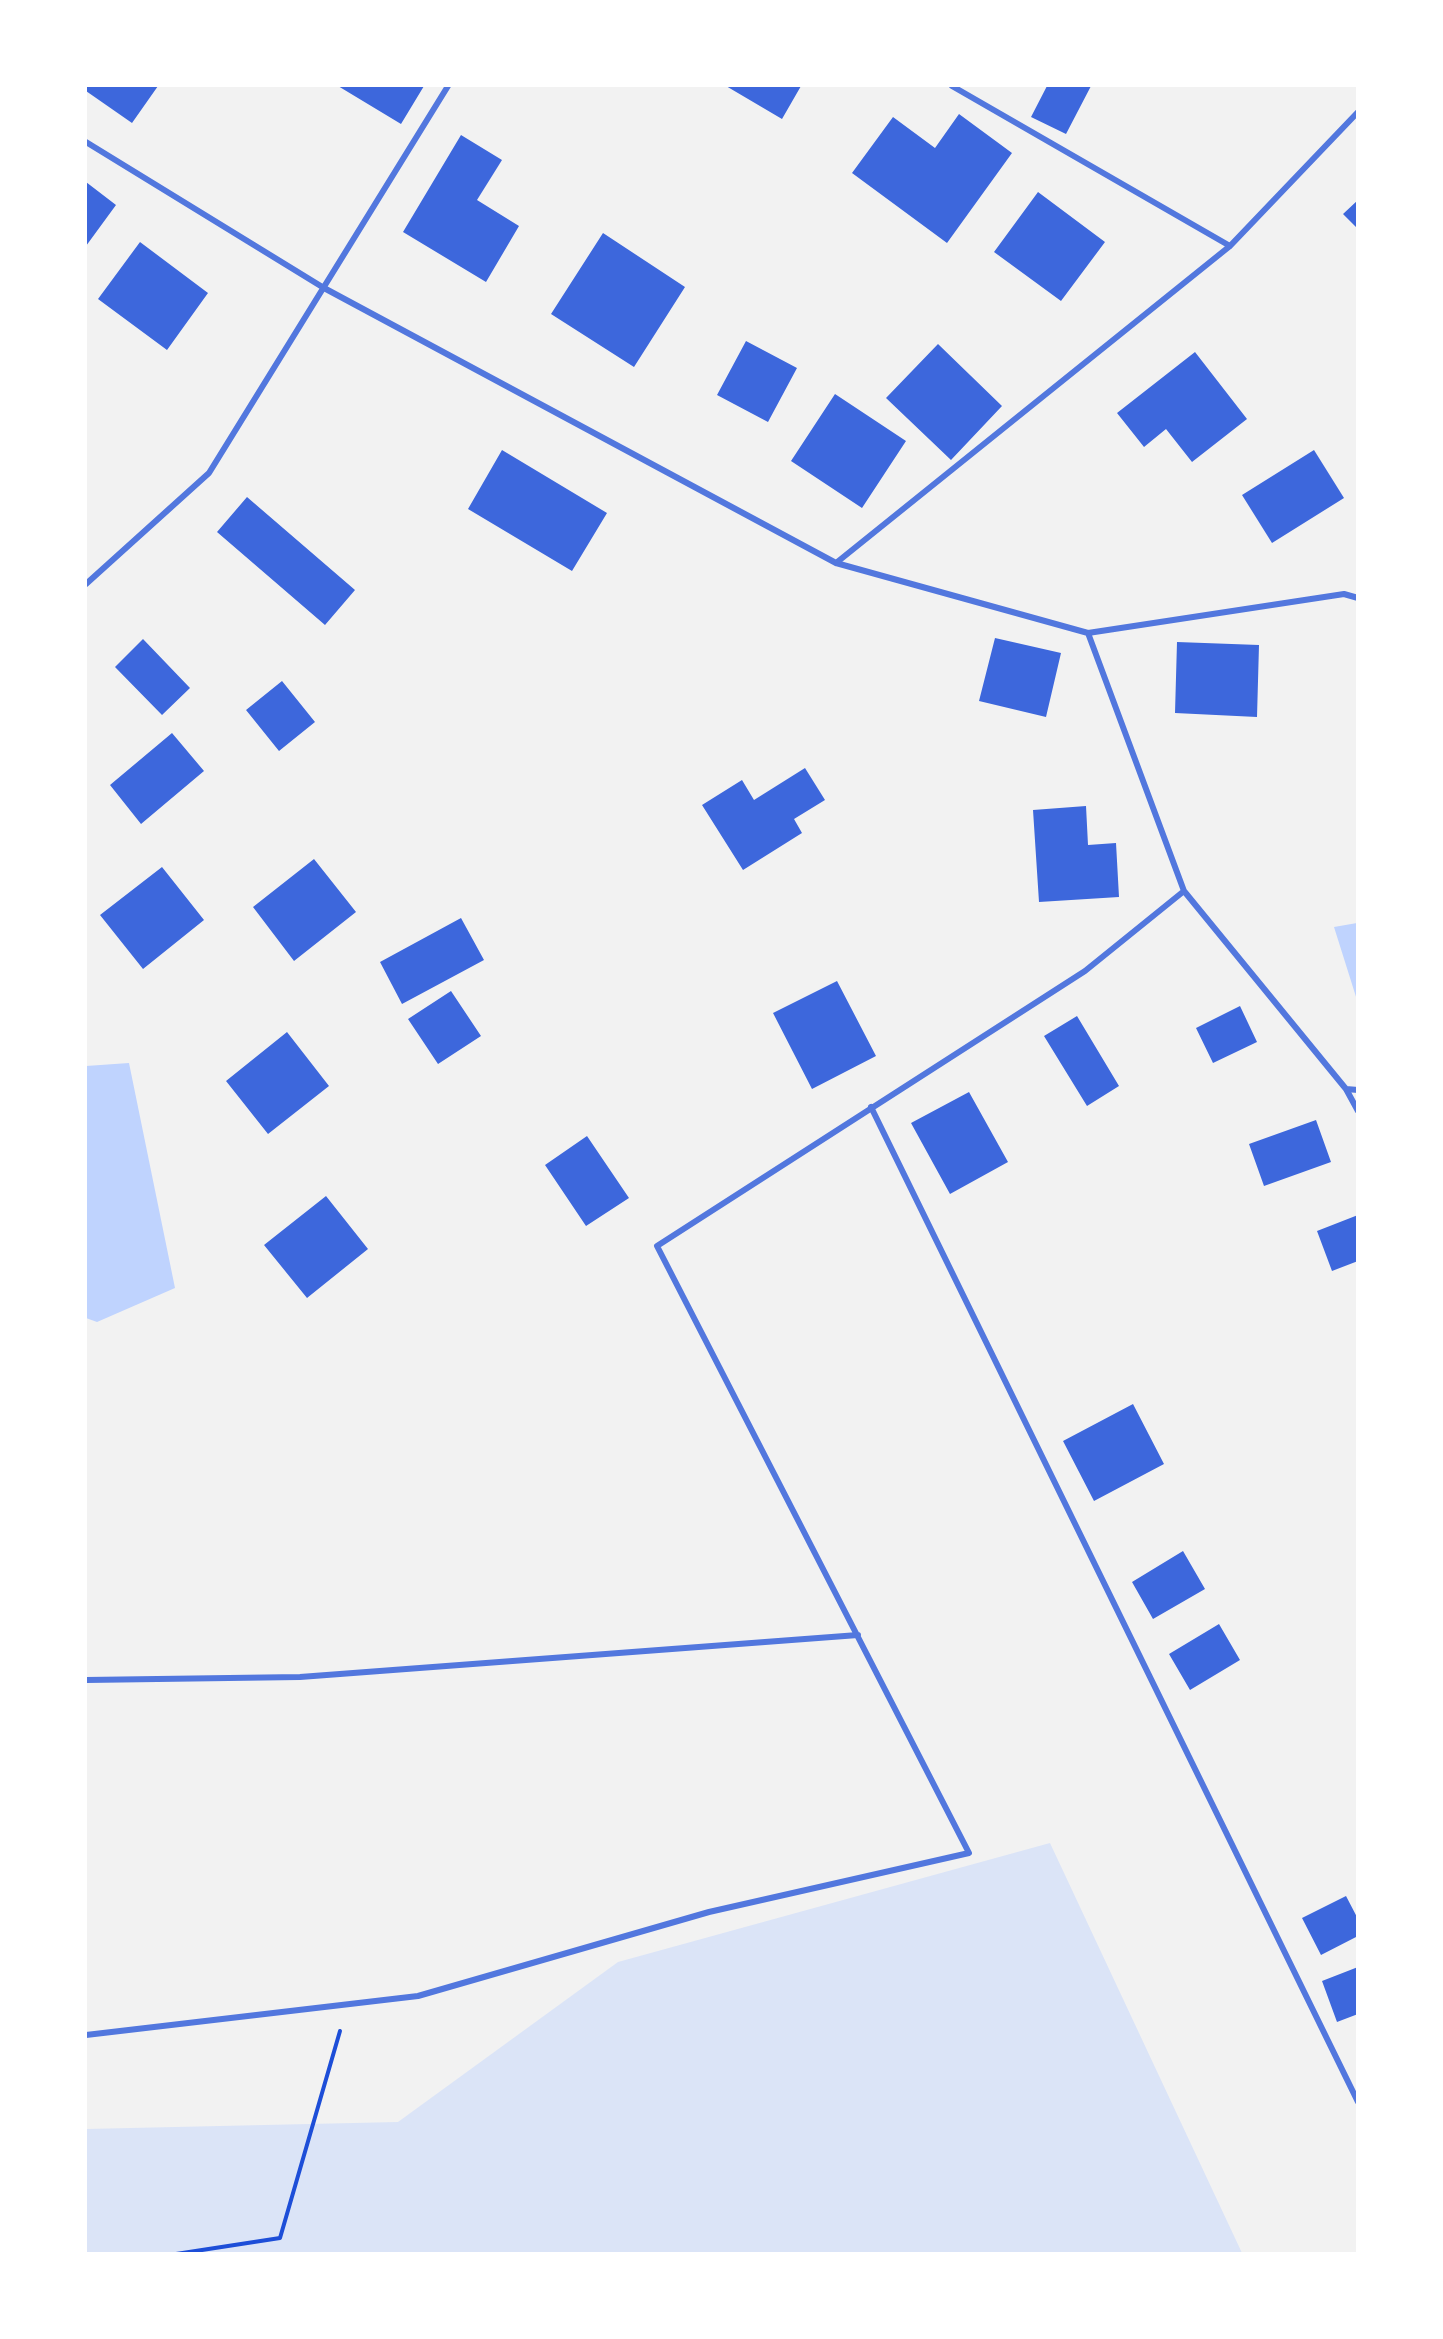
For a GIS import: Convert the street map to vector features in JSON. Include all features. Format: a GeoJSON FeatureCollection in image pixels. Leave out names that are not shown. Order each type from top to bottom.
{"type":"FeatureCollection","features":[{"type":"Feature","properties":{"kind":"street"},"geometry":{"type":"LineString","coordinates":[[86,584],[209,473],[448,86]]}},
{"type":"Feature","properties":{"kind":"street"},"geometry":{"type":"LineString","coordinates":[[952,86],[1230,246]]}},
{"type":"Feature","properties":{"kind":"street"},"geometry":{"type":"LineString","coordinates":[[836,563],[1230,246],[1358,112]]}},
{"type":"Feature","properties":{"kind":"street"},"geometry":{"type":"LineString","coordinates":[[86,142],[324,288],[836,563],[1088,633],[1344,594],[1358,598]]}},
{"type":"Feature","properties":{"kind":"street"},"geometry":{"type":"LineString","coordinates":[[1088,633],[1184,891],[1346,1089],[1358,1111]]}},
{"type":"Feature","properties":{"kind":"street"},"geometry":{"type":"LineString","coordinates":[[86,2035],[418,1996],[709,1912],[969,1853],[657,1246],[1085,970],[1184,891]]}},
{"type":"Feature","properties":{"kind":"street"},"geometry":{"type":"LineString","coordinates":[[1346,1089],[1358,1090]]}},
{"type":"Feature","properties":{"kind":"street"},"geometry":{"type":"LineString","coordinates":[[871,1107],[1358,2102]]}},
{"type":"Feature","properties":{"kind":"street"},"geometry":{"type":"LineString","coordinates":[[86,1680],[300,1677],[858,1635]]}},
{"type":"Feature","properties":{"kind":"path"},"geometry":{"type":"LineString","coordinates":[[176,2253],[280,2238],[347,2004]]}},
{"type":"Feature","properties":{"kind":"shaded area"},"geometry":{"type":"Polygon","coordinates":[[[1050,1843],[1242,2253],[86,2253],[86,2129],[398,2122],[618,1962],[1050,1843]]]}},
{"type":"Feature","properties":{"kind":"water"},"geometry":{"type":"Polygon","coordinates":[[[1358,923],[1357,1000],[1334,927],[1358,923]]]}},
{"type":"Feature","properties":{"kind":"water"},"geometry":{"type":"Polygon","coordinates":[[[129,1063],[175,1288],[97,1322],[86,1318],[86,1066],[129,1063]]]}},
{"type":"Feature","properties":{"kind":"building"},"geometry":{"type":"Polygon","coordinates":[[[86,86],[158,86],[132,123],[86,91],[86,86]]]}},
{"type":"Feature","properties":{"kind":"building"},"geometry":{"type":"Polygon","coordinates":[[[338,86],[424,86],[401,124],[338,86]]]}},
{"type":"Feature","properties":{"kind":"building"},"geometry":{"type":"Polygon","coordinates":[[[726,86],[801,86],[782,119],[726,86]]]}},
{"type":"Feature","properties":{"kind":"building"},"geometry":{"type":"Polygon","coordinates":[[[1047,86],[1091,86],[1066,134],[1031,117],[1047,86]]]}},
{"type":"Feature","properties":{"kind":"building"},"geometry":{"type":"Polygon","coordinates":[[[959,114],[1012,153],[947,243],[852,173],[893,117],[935,148],[959,114]]]}},
{"type":"Feature","properties":{"kind":"building"},"geometry":{"type":"Polygon","coordinates":[[[461,135],[502,160],[477,200],[519,226],[486,282],[403,232],[461,135]]]}},
{"type":"Feature","properties":{"kind":"building"},"geometry":{"type":"Polygon","coordinates":[[[86,182],[116,205],[86,246],[86,182]]]}},
{"type":"Feature","properties":{"kind":"building"},"geometry":{"type":"Polygon","coordinates":[[[1038,192],[1105,242],[1061,301],[994,252],[1038,192]]]}},
{"type":"Feature","properties":{"kind":"building"},"geometry":{"type":"Polygon","coordinates":[[[1358,200],[1358,229],[1343,214],[1358,200]]]}},
{"type":"Feature","properties":{"kind":"building"},"geometry":{"type":"Polygon","coordinates":[[[603,233],[685,287],[634,367],[551,314],[603,233]]]}},
{"type":"Feature","properties":{"kind":"building"},"geometry":{"type":"Polygon","coordinates":[[[140,242],[208,293],[167,350],[98,299],[140,242]]]}},
{"type":"Feature","properties":{"kind":"building"},"geometry":{"type":"Polygon","coordinates":[[[746,341],[797,368],[768,422],[717,395],[746,341]]]}},
{"type":"Feature","properties":{"kind":"building"},"geometry":{"type":"Polygon","coordinates":[[[938,344],[1002,406],[951,460],[886,398],[938,344]]]}},
{"type":"Feature","properties":{"kind":"building"},"geometry":{"type":"Polygon","coordinates":[[[1195,352],[1247,419],[1192,462],[1166,429],[1144,447],[1117,413],[1195,352]]]}},
{"type":"Feature","properties":{"kind":"building"},"geometry":{"type":"Polygon","coordinates":[[[835,394],[906,441],[862,508],[791,461],[835,394]]]}},
{"type":"Feature","properties":{"kind":"building"},"geometry":{"type":"Polygon","coordinates":[[[502,450],[607,513],[572,571],[468,509],[502,450]]]}},
{"type":"Feature","properties":{"kind":"building"},"geometry":{"type":"Polygon","coordinates":[[[1314,450],[1344,498],[1272,543],[1242,495],[1314,450]]]}},
{"type":"Feature","properties":{"kind":"building"},"geometry":{"type":"Polygon","coordinates":[[[247,497],[355,590],[325,625],[217,532],[247,497]]]}},
{"type":"Feature","properties":{"kind":"building"},"geometry":{"type":"Polygon","coordinates":[[[995,638],[1061,653],[1046,717],[979,701],[995,638]]]}},
{"type":"Feature","properties":{"kind":"building"},"geometry":{"type":"Polygon","coordinates":[[[143,639],[190,688],[162,715],[115,667],[143,639]]]}},
{"type":"Feature","properties":{"kind":"building"},"geometry":{"type":"Polygon","coordinates":[[[1177,642],[1259,645],[1257,717],[1175,713],[1177,642]]]}},
{"type":"Feature","properties":{"kind":"building"},"geometry":{"type":"Polygon","coordinates":[[[282,681],[315,722],[279,751],[246,710],[282,681]]]}},
{"type":"Feature","properties":{"kind":"building"},"geometry":{"type":"Polygon","coordinates":[[[172,733],[204,771],[141,824],[110,785],[172,733]]]}},
{"type":"Feature","properties":{"kind":"building"},"geometry":{"type":"Polygon","coordinates":[[[805,768],[825,800],[794,819],[802,833],[743,870],[702,805],[742,780],[754,800],[805,768]]]}},
{"type":"Feature","properties":{"kind":"building"},"geometry":{"type":"Polygon","coordinates":[[[1086,806],[1088,845],[1116,843],[1119,897],[1039,902],[1033,810],[1086,806]]]}},
{"type":"Feature","properties":{"kind":"building"},"geometry":{"type":"Polygon","coordinates":[[[314,859],[356,912],[294,961],[253,907],[314,859]]]}},
{"type":"Feature","properties":{"kind":"building"},"geometry":{"type":"Polygon","coordinates":[[[162,867],[204,920],[143,969],[100,915],[162,867]]]}},
{"type":"Feature","properties":{"kind":"building"},"geometry":{"type":"Polygon","coordinates":[[[461,918],[484,960],[402,1004],[380,962],[461,918]]]}},
{"type":"Feature","properties":{"kind":"building"},"geometry":{"type":"Polygon","coordinates":[[[837,981],[876,1056],[812,1089],[773,1013],[837,981]]]}},
{"type":"Feature","properties":{"kind":"building"},"geometry":{"type":"Polygon","coordinates":[[[451,991],[481,1036],[438,1064],[408,1019],[451,991]]]}},
{"type":"Feature","properties":{"kind":"building"},"geometry":{"type":"Polygon","coordinates":[[[1240,1006],[1257,1042],[1213,1063],[1196,1028],[1240,1006]]]}},
{"type":"Feature","properties":{"kind":"building"},"geometry":{"type":"Polygon","coordinates":[[[1077,1016],[1119,1086],[1087,1106],[1044,1036],[1077,1016]]]}},
{"type":"Feature","properties":{"kind":"building"},"geometry":{"type":"Polygon","coordinates":[[[287,1032],[329,1086],[268,1134],[226,1081],[287,1032]]]}},
{"type":"Feature","properties":{"kind":"building"},"geometry":{"type":"Polygon","coordinates":[[[969,1092],[1008,1162],[950,1194],[911,1123],[969,1092]]]}},
{"type":"Feature","properties":{"kind":"building"},"geometry":{"type":"Polygon","coordinates":[[[1316,1120],[1331,1162],[1264,1186],[1249,1144],[1316,1120]]]}},
{"type":"Feature","properties":{"kind":"building"},"geometry":{"type":"Polygon","coordinates":[[[587,1136],[629,1198],[586,1226],[545,1165],[587,1136]]]}},
{"type":"Feature","properties":{"kind":"building"},"geometry":{"type":"Polygon","coordinates":[[[326,1196],[368,1249],[307,1298],[264,1245],[326,1196]]]}},
{"type":"Feature","properties":{"kind":"building"},"geometry":{"type":"Polygon","coordinates":[[[1358,1215],[1358,1261],[1332,1271],[1317,1231],[1358,1215]]]}},
{"type":"Feature","properties":{"kind":"building"},"geometry":{"type":"Polygon","coordinates":[[[1133,1404],[1164,1464],[1094,1501],[1063,1441],[1133,1404]]]}},
{"type":"Feature","properties":{"kind":"building"},"geometry":{"type":"Polygon","coordinates":[[[1183,1551],[1205,1589],[1153,1619],[1132,1582],[1183,1551]]]}},
{"type":"Feature","properties":{"kind":"building"},"geometry":{"type":"Polygon","coordinates":[[[1219,1624],[1240,1660],[1190,1690],[1169,1654],[1219,1624]]]}},
{"type":"Feature","properties":{"kind":"building"},"geometry":{"type":"Polygon","coordinates":[[[1346,1896],[1358,1919],[1358,1936],[1321,1955],[1302,1918],[1346,1896]]]}},
{"type":"Feature","properties":{"kind":"building"},"geometry":{"type":"Polygon","coordinates":[[[1358,1967],[1358,2014],[1337,2022],[1322,1981],[1358,1967]]]}}]}
